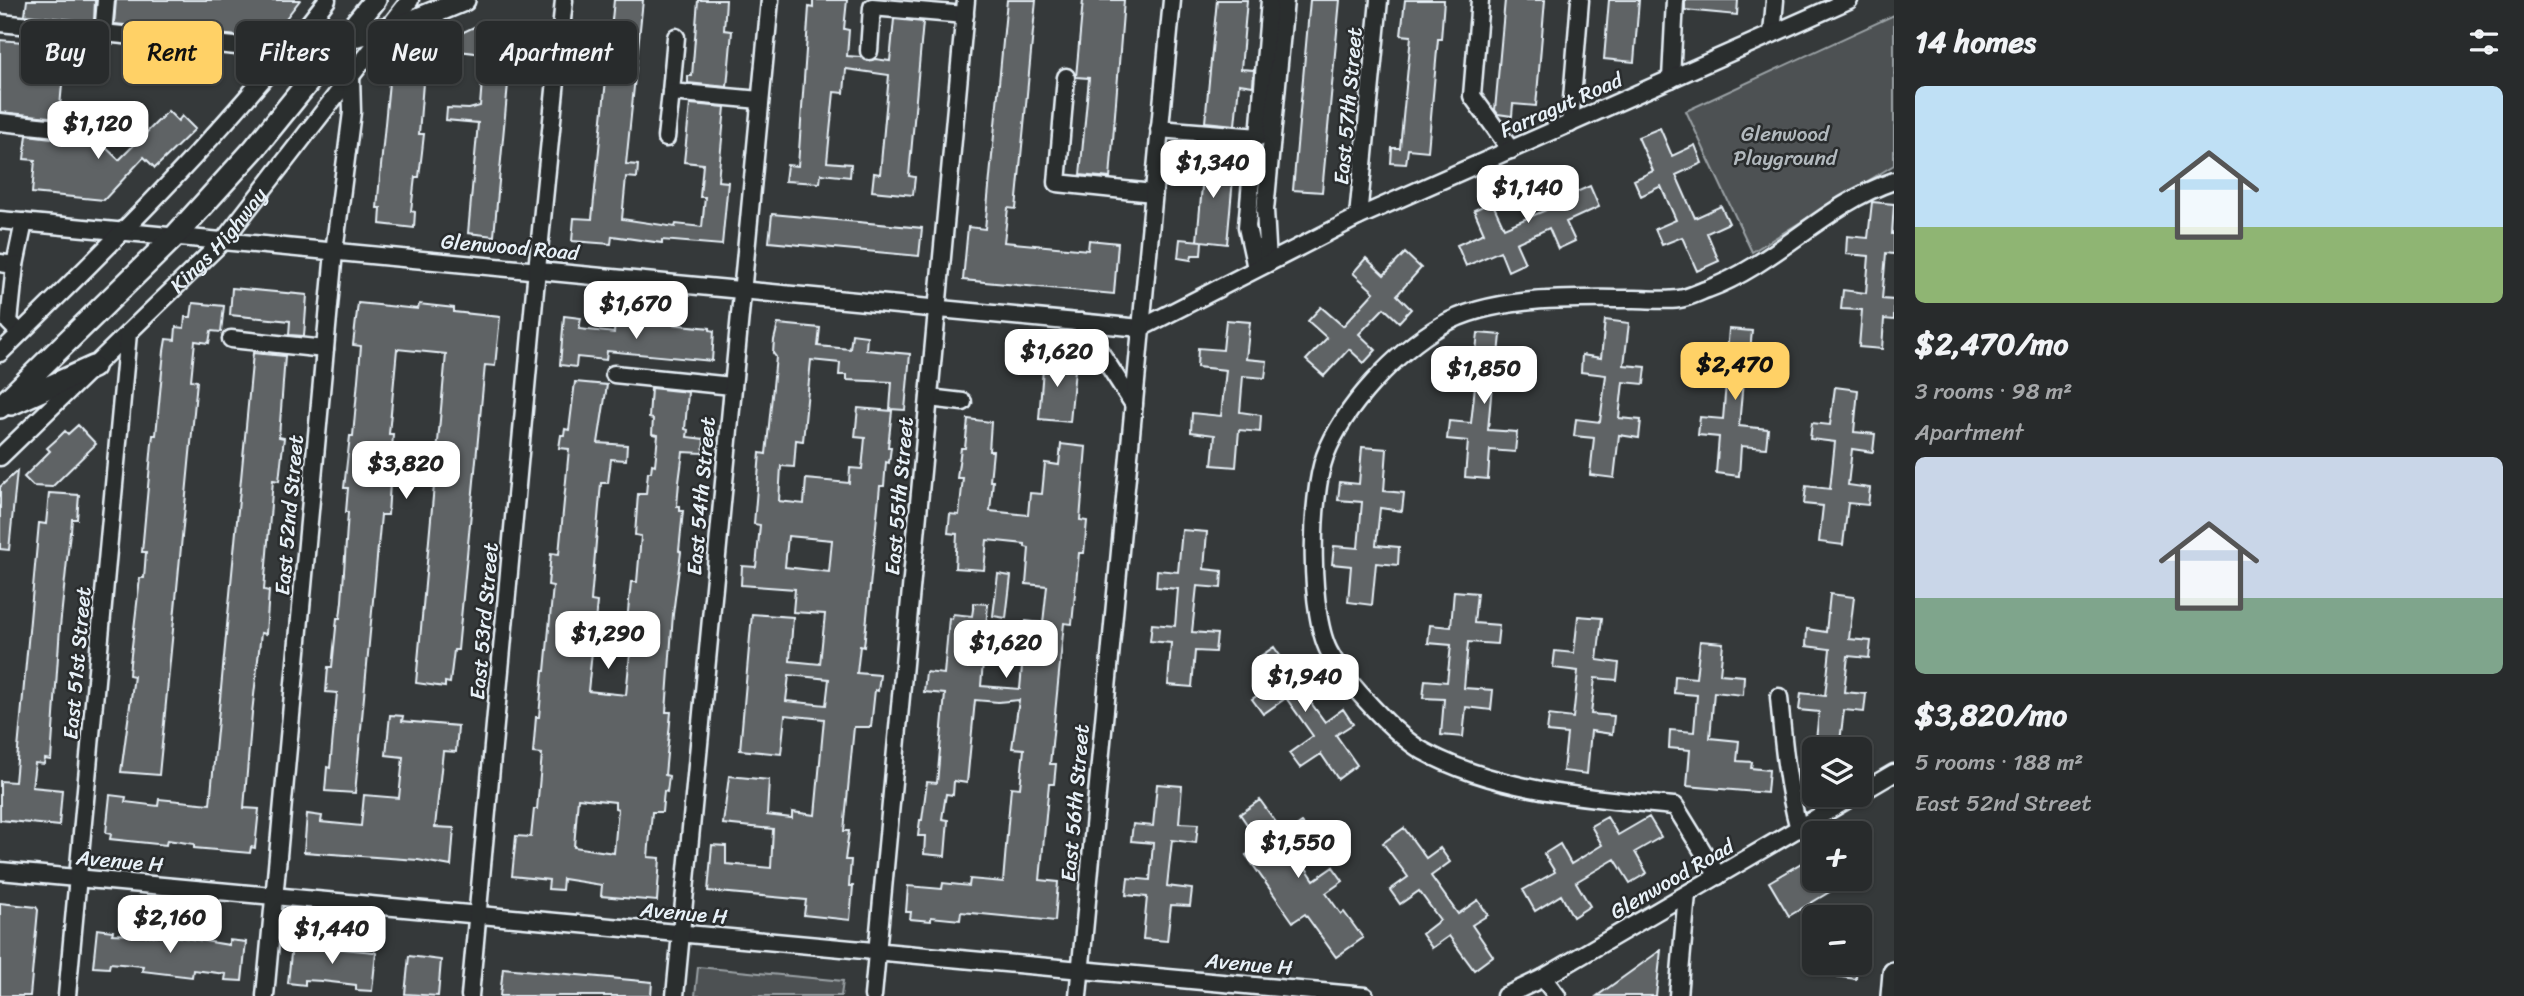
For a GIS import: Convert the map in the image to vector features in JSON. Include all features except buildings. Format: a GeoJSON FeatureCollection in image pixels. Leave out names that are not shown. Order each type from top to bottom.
{"type":"FeatureCollection","features":[{"type":"Feature","properties":{"kind":"main road","name":"Kings Highway"},"geometry":{"type":"LineString","coordinates":[[354,27],[375,0]]}},
{"type":"Feature","properties":{"kind":"main road"},"geometry":{"type":"LineString","coordinates":[[408,21],[464,0]]}},
{"type":"Feature","properties":{"kind":"main road","name":"Kings Highway"},"geometry":{"type":"LineString","coordinates":[[0,408],[175,236],[254,149],[307,84]]}},
{"type":"Feature","properties":{"kind":"main road"},"geometry":{"type":"LineString","coordinates":[[0,408],[93,367]]}},
{"type":"Feature","properties":{"kind":"main road"},"geometry":{"type":"LineString","coordinates":[[1892,996],[1894,972]]}},
{"type":"Feature","properties":{"kind":"street"},"geometry":{"type":"LineString","coordinates":[[104,21],[106,0]]}},
{"type":"Feature","properties":{"kind":"street"},"geometry":{"type":"LineString","coordinates":[[311,21],[327,0]]}},
{"type":"Feature","properties":{"kind":"street","name":"Kings Highway"},"geometry":{"type":"LineString","coordinates":[[394,21],[410,0]]}},
{"type":"Feature","properties":{"kind":"street","name":"East 53rd Street"},"geometry":{"type":"LineString","coordinates":[[470,996],[565,0]]}},
{"type":"Feature","properties":{"kind":"street","name":"East 54th Street"},"geometry":{"type":"LineString","coordinates":[[676,996],[770,0]]}},
{"type":"Feature","properties":{"kind":"street","name":"East 56th Street"},"geometry":{"type":"LineString","coordinates":[[1078,996],[1172,0]]}},
{"type":"Feature","properties":{"kind":"street"},"geometry":{"type":"LineString","coordinates":[[1159,129],[1259,137],[1270,0]]}},
{"type":"Feature","properties":{"kind":"street"},"geometry":{"type":"LineString","coordinates":[[1262,265],[1285,0]]}},
{"type":"Feature","properties":{"kind":"street","name":"East 57th Street"},"geometry":{"type":"LineString","coordinates":[[1358,217],[1379,0]]}},
{"type":"Feature","properties":{"kind":"street"},"geometry":{"type":"LineString","coordinates":[[1479,0],[1472,96],[1511,150]]}},
{"type":"Feature","properties":{"kind":"street"},"geometry":{"type":"LineString","coordinates":[[1570,124],[1580,0]]}},
{"type":"Feature","properties":{"kind":"street"},"geometry":{"type":"LineString","coordinates":[[1671,79],[1675,0]]}},
{"type":"Feature","properties":{"kind":"street"},"geometry":{"type":"LineString","coordinates":[[1772,34],[1775,0]]}},
{"type":"Feature","properties":{"kind":"street","name":"Farragut Road"},"geometry":{"type":"LineString","coordinates":[[1141,328],[1358,217],[1849,0]]}},
{"type":"Feature","properties":{"kind":"street"},"geometry":{"type":"LineString","coordinates":[[869,51],[873,4],[965,7]]}},
{"type":"Feature","properties":{"kind":"street","name":"East 55th Street"},"geometry":{"type":"LineString","coordinates":[[873,996],[965,7]]}},
{"type":"Feature","properties":{"kind":"street"},"geometry":{"type":"LineString","coordinates":[[0,23],[21,25]]}},
{"type":"Feature","properties":{"kind":"street"},"geometry":{"type":"LineString","coordinates":[[109,35],[236,46]]}},
{"type":"Feature","properties":{"kind":"street"},"geometry":{"type":"LineString","coordinates":[[666,138],[676,37]]}},
{"type":"Feature","properties":{"kind":"street","name":"Kings Highway"},"geometry":{"type":"LineString","coordinates":[[354,72],[368,55]]}},
{"type":"Feature","properties":{"kind":"street"},"geometry":{"type":"LineString","coordinates":[[1066,77],[1057,183],[1153,193]]}},
{"type":"Feature","properties":{"kind":"street"},"geometry":{"type":"LineString","coordinates":[[8,318],[124,232],[258,84]]}},
{"type":"Feature","properties":{"kind":"street","name":"Kings Highway"},"geometry":{"type":"LineString","coordinates":[[0,457],[223,241],[345,84]]}},
{"type":"Feature","properties":{"kind":"street","name":"East 52nd Street"},"geometry":{"type":"LineString","coordinates":[[265,996],[334,252],[352,112],[351,84]]}},
{"type":"Feature","properties":{"kind":"street"},"geometry":{"type":"LineString","coordinates":[[671,92],[760,100]]}},
{"type":"Feature","properties":{"kind":"street"},"geometry":{"type":"LineString","coordinates":[[0,122],[115,134]]}},
{"type":"Feature","properties":{"kind":"street"},"geometry":{"type":"LineString","coordinates":[[1252,158],[1247,228],[1262,265]]}},
{"type":"Feature","properties":{"kind":"street"},"geometry":{"type":"LineString","coordinates":[[1718,876],[1675,806],[1614,801],[1523,786],[1475,772],[1422,750],[1390,725],[1372,706],[1329,654],[1318,614],[1314,578],[1314,535],[1316,499],[1325,457],[1350,410],[1384,372],[1443,324],[1493,306],[1559,299],[1680,299],[1729,281],[1839,207],[1894,181]]}},
{"type":"Feature","properties":{"kind":"street","name":"Glenwood Road"},"geometry":{"type":"LineString","coordinates":[[0,220],[1141,328]]}},
{"type":"Feature","properties":{"kind":"street"},"geometry":{"type":"LineString","coordinates":[[0,352],[8,318],[7,264],[24,222]]}},
{"type":"Feature","properties":{"kind":"street"},"geometry":{"type":"LineString","coordinates":[[1081,322],[1134,405]]}},
{"type":"Feature","properties":{"kind":"street","name":"East 51st Street"},"geometry":{"type":"LineString","coordinates":[[67,996],[128,333]]}},
{"type":"Feature","properties":{"kind":"street"},"geometry":{"type":"LineString","coordinates":[[231,339],[325,349]]}},
{"type":"Feature","properties":{"kind":"street"},"geometry":{"type":"LineString","coordinates":[[614,374],[732,386]]}},
{"type":"Feature","properties":{"kind":"street"},"geometry":{"type":"LineString","coordinates":[[929,398],[963,402]]}},
{"type":"Feature","properties":{"kind":"street"},"geometry":{"type":"LineString","coordinates":[[1779,697],[1786,769],[1798,829]]}},
{"type":"Feature","properties":{"kind":"street","name":"Glenwood Road"},"geometry":{"type":"LineString","coordinates":[[1872,786],[1894,773]]}},
{"type":"Feature","properties":{"kind":"street","name":"Glenwood Road"},"geometry":{"type":"LineString","coordinates":[[1505,996],[1543,978],[1836,807]]}},
{"type":"Feature","properties":{"kind":"street","name":"Avenue H"},"geometry":{"type":"LineString","coordinates":[[0,871],[1284,992],[1365,996]]}},
{"type":"Feature","properties":{"kind":"street"},"geometry":{"type":"LineString","coordinates":[[1678,996],[1687,894]]}},
{"type":"Feature","properties":{"kind":"street"},"geometry":{"type":"LineString","coordinates":[[1543,978],[1557,996]]}},
{"type":"Feature","properties":{"kind":"green space","name":"Glenwood Playground"},"geometry":{"type":"Polygon","coordinates":[[[1894,15],[1894,165],[1752,252],[1686,111],[1894,15]]]}},
{"type":"Feature","properties":{"kind":"green space"},"geometry":{"type":"Polygon","coordinates":[[[698,967],[843,981],[841,996],[695,996],[698,967]]]}}]}
